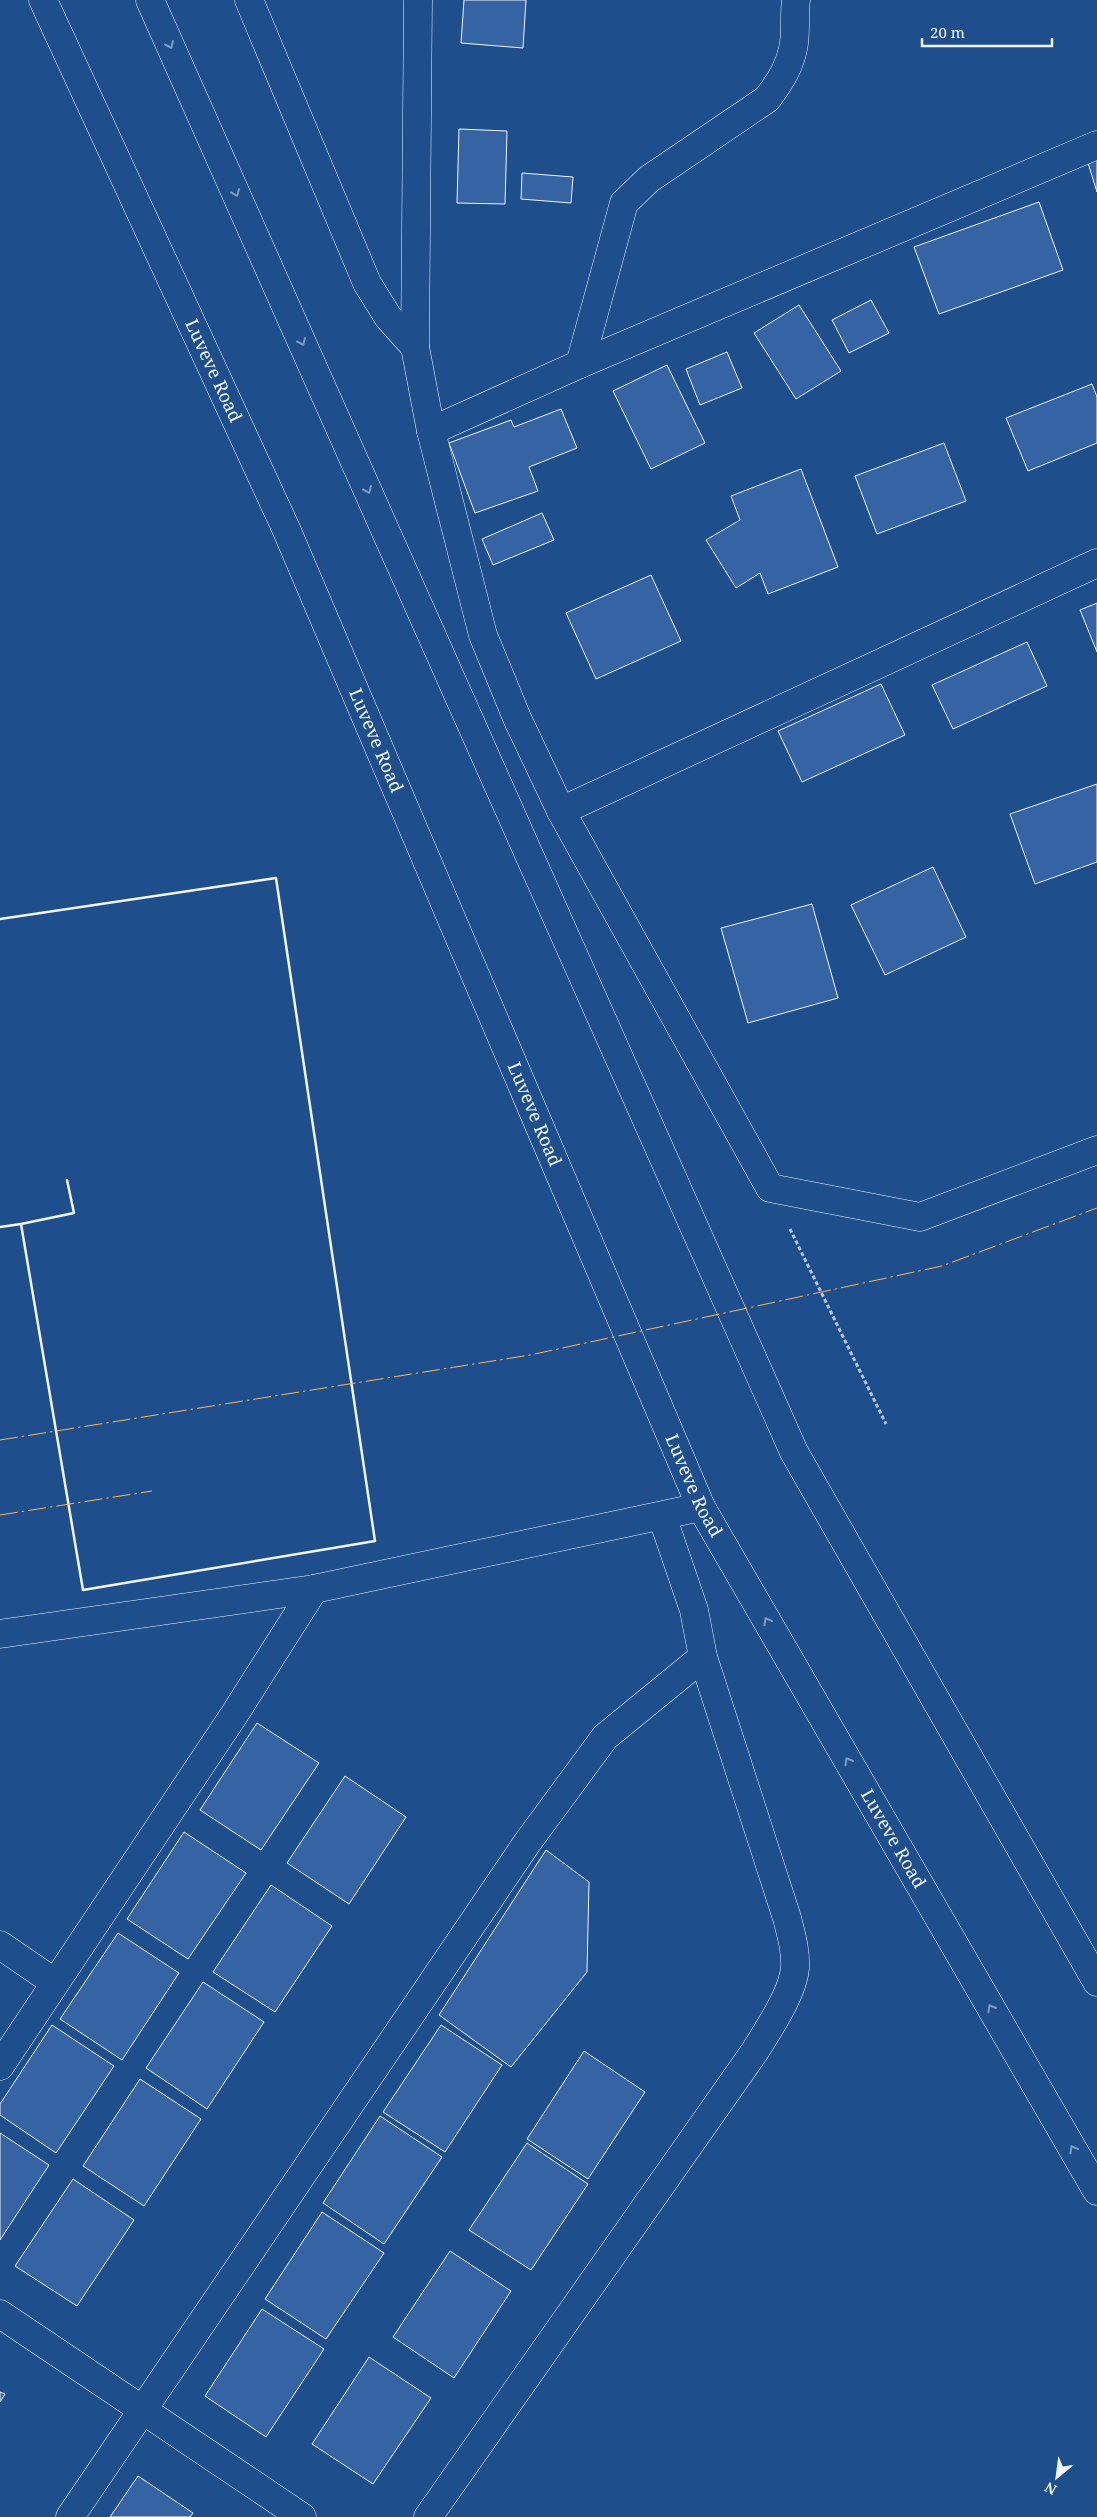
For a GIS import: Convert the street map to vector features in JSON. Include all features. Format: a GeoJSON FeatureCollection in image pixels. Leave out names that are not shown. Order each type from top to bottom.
{"type":"FeatureCollection","features":[{"type":"Feature","properties":{"kind":"street","name":"Luveve Road"},"geometry":{"type":"LineString","coordinates":[[43,0],[287,531],[701,1507],[1097,2191]]}},
{"type":"Feature","properties":{"kind":"street"},"geometry":{"type":"LineString","coordinates":[[150,0],[794,1452],[1097,1982]]}},
{"type":"Feature","properties":{"kind":"street"},"geometry":{"type":"LineString","coordinates":[[249,0],[367,284],[388,317],[415,347]]}},
{"type":"Feature","properties":{"kind":"street"},"geometry":{"type":"LineString","coordinates":[[418,0],[415,347],[431,431],[483,635],[517,718],[561,811],[770,1188],[920,1217],[1097,1150]]}},
{"type":"Feature","properties":{"kind":"street"},"geometry":{"type":"LineString","coordinates":[[580,364],[624,203],[649,179],[767,99],[781,81],[789,63],[794,42],[796,0]]}},
{"type":"Feature","properties":{"kind":"street"},"geometry":{"type":"LineString","coordinates":[[431,431],[580,364],[1097,145]]}},
{"type":"Feature","properties":{"kind":"street"},"geometry":{"type":"LineString","coordinates":[[561,811],[1097,564]]}},
{"type":"Feature","properties":{"kind":"street"},"geometry":{"type":"LineString","coordinates":[[0,1634],[314,1589],[701,1507]]}},
{"type":"Feature","properties":{"kind":"street"},"geometry":{"type":"LineString","coordinates":[[428,2517],[755,2051],[779,2012],[795,1969],[794,1942],[787,1918],[703,1657],[694,1610],[662,1516]]}},
{"type":"Feature","properties":{"kind":"street"},"geometry":{"type":"LineString","coordinates":[[0,2066],[54,1982],[234,1715],[314,1589]]}},
{"type":"Feature","properties":{"kind":"street"},"geometry":{"type":"LineString","coordinates":[[70,2517],[576,1774],[605,1737],[703,1657]]}},
{"type":"Feature","properties":{"kind":"street"},"geometry":{"type":"LineString","coordinates":[[0,1945],[54,1982]]}},
{"type":"Feature","properties":{"kind":"street"},"geometry":{"type":"LineString","coordinates":[[0,2314],[302,2517]]}},
{"type":"Feature","properties":{"kind":"path"},"geometry":{"type":"LineString","coordinates":[[770,1188],[886,1424]]}},
{"type":"Feature","properties":{"kind":"building"},"geometry":{"type":"Polygon","coordinates":[[[464,0],[526,0],[523,48],[461,43],[464,0]]]}},
{"type":"Feature","properties":{"kind":"building"},"geometry":{"type":"Polygon","coordinates":[[[459,129],[507,131],[505,204],[457,203],[459,129]]]}},
{"type":"Feature","properties":{"kind":"building"},"geometry":{"type":"Polygon","coordinates":[[[1097,157],[1097,192],[1087,160],[1097,157]]]}},
{"type":"Feature","properties":{"kind":"building"},"geometry":{"type":"Polygon","coordinates":[[[522,173],[573,177],[571,203],[521,199],[522,173]]]}},
{"type":"Feature","properties":{"kind":"building"},"geometry":{"type":"Polygon","coordinates":[[[1039,202],[1063,270],[939,314],[914,247],[1039,202]]]}},
{"type":"Feature","properties":{"kind":"building"},"geometry":{"type":"Polygon","coordinates":[[[871,300],[889,333],[849,353],[832,320],[871,300]]]}},
{"type":"Feature","properties":{"kind":"building"},"geometry":{"type":"Polygon","coordinates":[[[799,305],[841,371],[796,399],[754,333],[799,305]]]}},
{"type":"Feature","properties":{"kind":"building"},"geometry":{"type":"Polygon","coordinates":[[[727,352],[742,388],[700,405],[686,369],[727,352]]]}},
{"type":"Feature","properties":{"kind":"building"},"geometry":{"type":"Polygon","coordinates":[[[667,365],[705,443],[651,469],[613,391],[667,365]]]}},
{"type":"Feature","properties":{"kind":"building"},"geometry":{"type":"Polygon","coordinates":[[[1092,384],[1097,397],[1097,443],[1028,471],[1006,418],[1092,384]]]}},
{"type":"Feature","properties":{"kind":"building"},"geometry":{"type":"Polygon","coordinates":[[[561,409],[577,448],[529,467],[538,491],[475,513],[449,443],[511,420],[514,427],[561,409]]]}},
{"type":"Feature","properties":{"kind":"building"},"geometry":{"type":"Polygon","coordinates":[[[944,443],[966,501],[877,534],[855,476],[944,443]]]}},
{"type":"Feature","properties":{"kind":"building"},"geometry":{"type":"Polygon","coordinates":[[[801,469],[838,567],[768,594],[760,573],[736,588],[706,540],[740,520],[731,496],[801,469]]]}},
{"type":"Feature","properties":{"kind":"building"},"geometry":{"type":"Polygon","coordinates":[[[542,513],[554,540],[493,565],[482,539],[542,513]]]}},
{"type":"Feature","properties":{"kind":"building"},"geometry":{"type":"Polygon","coordinates":[[[651,575],[681,641],[596,679],[566,613],[651,575]]]}},
{"type":"Feature","properties":{"kind":"building"},"geometry":{"type":"Polygon","coordinates":[[[1097,603],[1097,652],[1080,610],[1097,603]]]}},
{"type":"Feature","properties":{"kind":"building"},"geometry":{"type":"Polygon","coordinates":[[[1027,642],[1047,686],[953,729],[932,685],[1027,642]]]}},
{"type":"Feature","properties":{"kind":"building"},"geometry":{"type":"Polygon","coordinates":[[[881,684],[905,735],[802,782],[778,731],[881,684]]]}},
{"type":"Feature","properties":{"kind":"building"},"geometry":{"type":"Polygon","coordinates":[[[1097,784],[1097,862],[1035,884],[1010,814],[1097,784]]]}},
{"type":"Feature","properties":{"kind":"building"},"geometry":{"type":"Polygon","coordinates":[[[933,867],[966,937],[885,975],[851,905],[933,867]]]}},
{"type":"Feature","properties":{"kind":"building"},"geometry":{"type":"Polygon","coordinates":[[[812,904],[838,998],[748,1023],[721,928],[812,904]]]}},
{"type":"Feature","properties":{"kind":"building"},"geometry":{"type":"Polygon","coordinates":[[[257,1723],[319,1763],[261,1850],[200,1810],[257,1723]]]}},
{"type":"Feature","properties":{"kind":"building"},"geometry":{"type":"Polygon","coordinates":[[[345,1776],[406,1817],[349,1904],[287,1863],[345,1776]]]}},
{"type":"Feature","properties":{"kind":"building"},"geometry":{"type":"Polygon","coordinates":[[[184,1832],[246,1873],[188,1959],[127,1919],[184,1832]]]}},
{"type":"Feature","properties":{"kind":"building"},"geometry":{"type":"Polygon","coordinates":[[[546,1850],[589,1882],[587,1972],[511,2067],[439,2015],[546,1850]]]}},
{"type":"Feature","properties":{"kind":"building"},"geometry":{"type":"Polygon","coordinates":[[[271,1885],[332,1926],[275,2012],[213,1972],[271,1885]]]}},
{"type":"Feature","properties":{"kind":"building"},"geometry":{"type":"Polygon","coordinates":[[[118,1933],[179,1973],[122,2060],[60,2019],[118,1933]]]}},
{"type":"Feature","properties":{"kind":"building"},"geometry":{"type":"Polygon","coordinates":[[[203,1982],[264,2022],[207,2109],[146,2068],[203,1982]]]}},
{"type":"Feature","properties":{"kind":"building"},"geometry":{"type":"Polygon","coordinates":[[[52,2025],[114,2066],[56,2153],[0,2115],[0,2104],[52,2025]]]}},
{"type":"Feature","properties":{"kind":"building"},"geometry":{"type":"Polygon","coordinates":[[[441,2025],[502,2065],[445,2152],[383,2112],[441,2025]]]}},
{"type":"Feature","properties":{"kind":"building"},"geometry":{"type":"Polygon","coordinates":[[[584,2051],[645,2092],[588,2179],[527,2139],[584,2051]]]}},
{"type":"Feature","properties":{"kind":"building"},"geometry":{"type":"Polygon","coordinates":[[[140,2079],[201,2119],[144,2206],[83,2166],[140,2079]]]}},
{"type":"Feature","properties":{"kind":"building"},"geometry":{"type":"Polygon","coordinates":[[[380,2116],[442,2157],[384,2244],[323,2203],[380,2116]]]}},
{"type":"Feature","properties":{"kind":"building"},"geometry":{"type":"Polygon","coordinates":[[[0,2133],[49,2165],[0,2240],[0,2133]]]}},
{"type":"Feature","properties":{"kind":"building"},"geometry":{"type":"Polygon","coordinates":[[[527,2143],[588,2184],[531,2270],[469,2230],[527,2143]]]}},
{"type":"Feature","properties":{"kind":"building"},"geometry":{"type":"Polygon","coordinates":[[[73,2179],[134,2220],[77,2306],[15,2266],[73,2179]]]}},
{"type":"Feature","properties":{"kind":"building"},"geometry":{"type":"Polygon","coordinates":[[[322,2212],[384,2253],[326,2339],[265,2299],[322,2212]]]}},
{"type":"Feature","properties":{"kind":"building"},"geometry":{"type":"Polygon","coordinates":[[[450,2251],[511,2291],[454,2378],[393,2337],[450,2251]]]}},
{"type":"Feature","properties":{"kind":"building"},"geometry":{"type":"Polygon","coordinates":[[[262,2309],[324,2349],[266,2437],[205,2396],[262,2309]]]}},
{"type":"Feature","properties":{"kind":"building"},"geometry":{"type":"Polygon","coordinates":[[[369,2357],[431,2398],[373,2484],[312,2444],[369,2357]]]}},
{"type":"Feature","properties":{"kind":"building"},"geometry":{"type":"Polygon","coordinates":[[[0,2392],[5,2394],[0,2402],[0,2392]]]}},
{"type":"Feature","properties":{"kind":"building"},"geometry":{"type":"Polygon","coordinates":[[[138,2476],[193,2513],[190,2517],[110,2517],[138,2476]]]}},
{"type":"Feature","properties":{"kind":"wall"},"geometry":{"type":"LineString","coordinates":[[0,919],[276,878],[375,1541],[83,1590],[21,1224],[0,1227]]}},
{"type":"Feature","properties":{"kind":"wall"},"geometry":{"type":"LineString","coordinates":[[21,1224],[74,1213],[67,1180]]}},
{"type":"Feature","properties":{"kind":"power"},"geometry":{"type":"LineString","coordinates":[[0,1440],[530,1355],[942,1266],[1097,1208]]}},
{"type":"Feature","properties":{"kind":"power"},"geometry":{"type":"LineString","coordinates":[[0,1515],[152,1491]]}}]}
